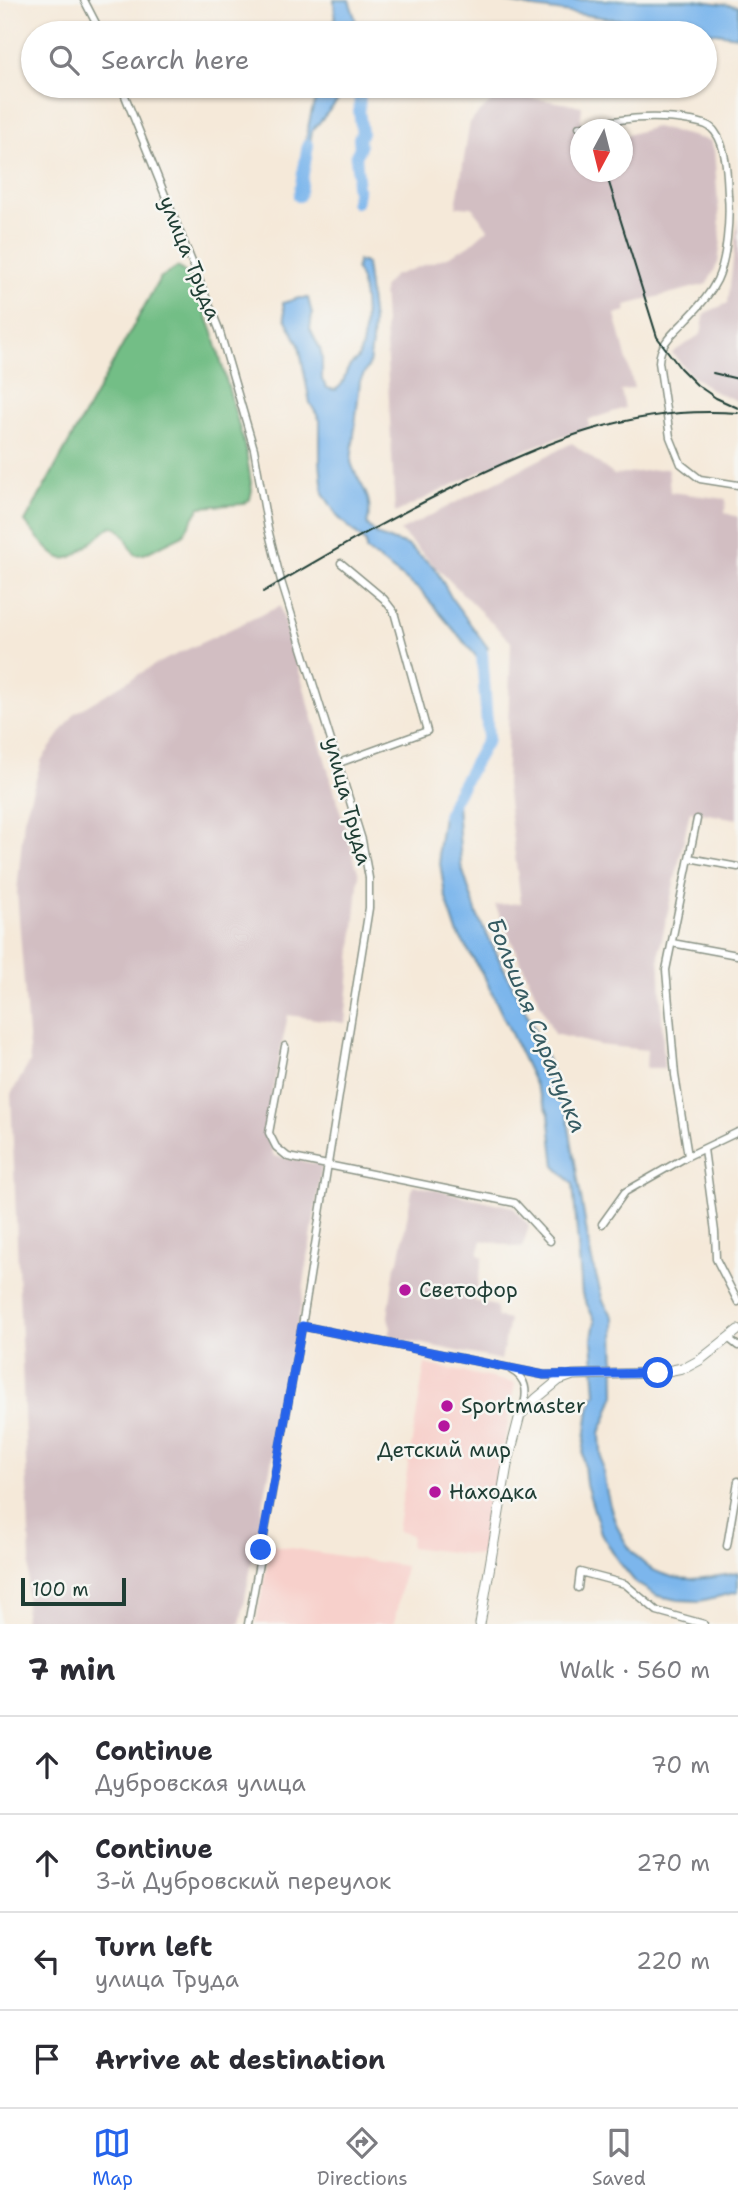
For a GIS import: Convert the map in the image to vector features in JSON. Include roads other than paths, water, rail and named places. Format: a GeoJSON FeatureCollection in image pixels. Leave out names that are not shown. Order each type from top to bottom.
{"type":"FeatureCollection","features":[{"type":"Feature","properties":{"kind":"main road"},"geometry":{"type":"LineString","coordinates":[[480,1624],[507,1465],[520,1415],[559,1380],[577,1375],[658,1373],[687,1367],[738,1330]]}},
{"type":"Feature","properties":{"kind":"street"},"geometry":{"type":"LineString","coordinates":[[84,0],[95,21]]}},
{"type":"Feature","properties":{"kind":"street","name":"улица Труда"},"geometry":{"type":"LineString","coordinates":[[126,98],[219,329],[254,449],[268,529],[282,585],[362,840],[369,878],[369,908],[302,1326],[248,1624]]}},
{"type":"Feature","properties":{"kind":"street"},"geometry":{"type":"LineString","coordinates":[[620,119],[659,116],[701,123],[710,127],[717,135],[726,171],[729,204],[723,262],[709,293],[667,339],[659,355],[659,362],[670,437],[681,464],[700,479],[738,485]]}},
{"type":"Feature","properties":{"kind":"street"},"geometry":{"type":"LineString","coordinates":[[339,763],[427,731],[394,612],[384,599],[341,563]]}},
{"type":"Feature","properties":{"kind":"street"},"geometry":{"type":"LineString","coordinates":[[688,1156],[675,1075],[666,970],[697,819]]}},
{"type":"Feature","properties":{"kind":"street"},"geometry":{"type":"LineString","coordinates":[[689,858],[738,867]]}},
{"type":"Feature","properties":{"kind":"street"},"geometry":{"type":"LineString","coordinates":[[672,943],[738,954]]}},
{"type":"Feature","properties":{"kind":"street"},"geometry":{"type":"LineString","coordinates":[[285,1046],[269,1133],[276,1147],[288,1157],[515,1203],[550,1241]]}},
{"type":"Feature","properties":{"kind":"street"},"geometry":{"type":"LineString","coordinates":[[602,1224],[625,1192],[688,1156],[738,1132]]}},
{"type":"Feature","properties":{"kind":"street"},"geometry":{"type":"LineString","coordinates":[[704,1149],[716,1259],[738,1302]]}},
{"type":"Feature","properties":{"kind":"street"},"geometry":{"type":"LineString","coordinates":[[302,1326],[544,1375],[577,1375]]}},
{"type":"Feature","properties":{"kind":"street"},"geometry":{"type":"LineString","coordinates":[[728,1338],[738,1346]]}},
{"type":"Feature","properties":{"kind":"street"},"geometry":{"type":"LineString","coordinates":[[506,1367],[515,1372],[526,1386],[526,1399],[520,1415]]}},
{"type":"Feature","properties":{"kind":"street"},"geometry":{"type":"LineString","coordinates":[[727,1546],[738,1481]]}},
{"type":"Feature","properties":{"kind":"street"},"geometry":{"type":"LineString","coordinates":[[578,1588],[580,1572],[625,1584],[657,1611],[704,1624]]}},
{"type":"Feature","properties":{"kind":"water"},"geometry":{"type":"Polygon","coordinates":[[[334,0],[349,0],[355,21],[334,21],[334,0]]]}},
{"type":"Feature","properties":{"kind":"water"},"geometry":{"type":"Polygon","coordinates":[[[495,0],[694,0],[738,6],[738,36],[717,33],[717,21],[629,21],[495,0]]]}},
{"type":"Feature","properties":{"kind":"water"},"geometry":{"type":"Polygon","coordinates":[[[316,98],[340,98],[312,131],[307,160],[303,161],[309,125],[316,98]]]}},
{"type":"Feature","properties":{"kind":"water"},"geometry":{"type":"Polygon","coordinates":[[[358,261],[366,263],[373,322],[369,365],[360,381],[351,462],[368,498],[367,524],[378,536],[407,545],[435,568],[452,599],[488,648],[477,657],[421,591],[366,550],[366,543],[338,517],[323,493],[320,420],[310,403],[299,345],[285,318],[283,303],[308,298],[312,314],[310,329],[322,357],[322,380],[327,388],[339,388],[362,348],[365,312],[360,278],[356,270],[358,261]]]}},
{"type":"Feature","properties":{"kind":"water"},"geometry":{"type":"Polygon","coordinates":[[[451,800],[457,803],[461,865],[478,917],[531,1022],[565,1103],[591,1257],[603,1301],[614,1318],[615,1395],[600,1434],[604,1476],[615,1520],[624,1540],[637,1557],[653,1570],[689,1579],[738,1573],[738,1592],[700,1601],[658,1596],[636,1583],[618,1561],[601,1533],[586,1484],[583,1454],[589,1409],[596,1393],[592,1339],[595,1321],[582,1294],[573,1184],[555,1166],[549,1114],[485,978],[457,932],[445,895],[438,850],[443,816],[451,800]]]}},
{"type":"Feature","properties":{"kind":"waterway","name":"Большая Сарапулка"},"geometry":{"type":"LineString","coordinates":[[356,202],[356,156],[362,133],[360,98]]}},
{"type":"Feature","properties":{"kind":"waterway","name":"Большая Сарапулка"},"geometry":{"type":"LineString","coordinates":[[299,196],[308,145]]}},
{"type":"Feature","properties":{"kind":"waterway","name":"Большая Сарапулка"},"geometry":{"type":"LineString","coordinates":[[448,816],[453,801],[488,739],[482,653],[473,641]]}},
{"type":"Feature","properties":{"kind":"railway"},"geometry":{"type":"LineString","coordinates":[[609,182],[657,337],[680,368],[697,385],[738,408]]}},
{"type":"Feature","properties":{"kind":"railway"},"geometry":{"type":"LineString","coordinates":[[713,373],[738,379]]}},
{"type":"Feature","properties":{"kind":"railway"},"geometry":{"type":"LineString","coordinates":[[263,592],[429,499],[556,441],[626,421],[662,415],[738,413]]}},
{"type":"Feature","properties":{"kind":"place","name":"Светофор"},"geometry":{"type":"Point","coordinates":[405,1290]}},
{"type":"Feature","properties":{"kind":"place","name":"Sportmaster"},"geometry":{"type":"Point","coordinates":[447,1406]}},
{"type":"Feature","properties":{"kind":"place","name":"Детский мир"},"geometry":{"type":"Point","coordinates":[444,1426]}},
{"type":"Feature","properties":{"kind":"place","name":"Находка"},"geometry":{"type":"Point","coordinates":[435,1492]}}]}
